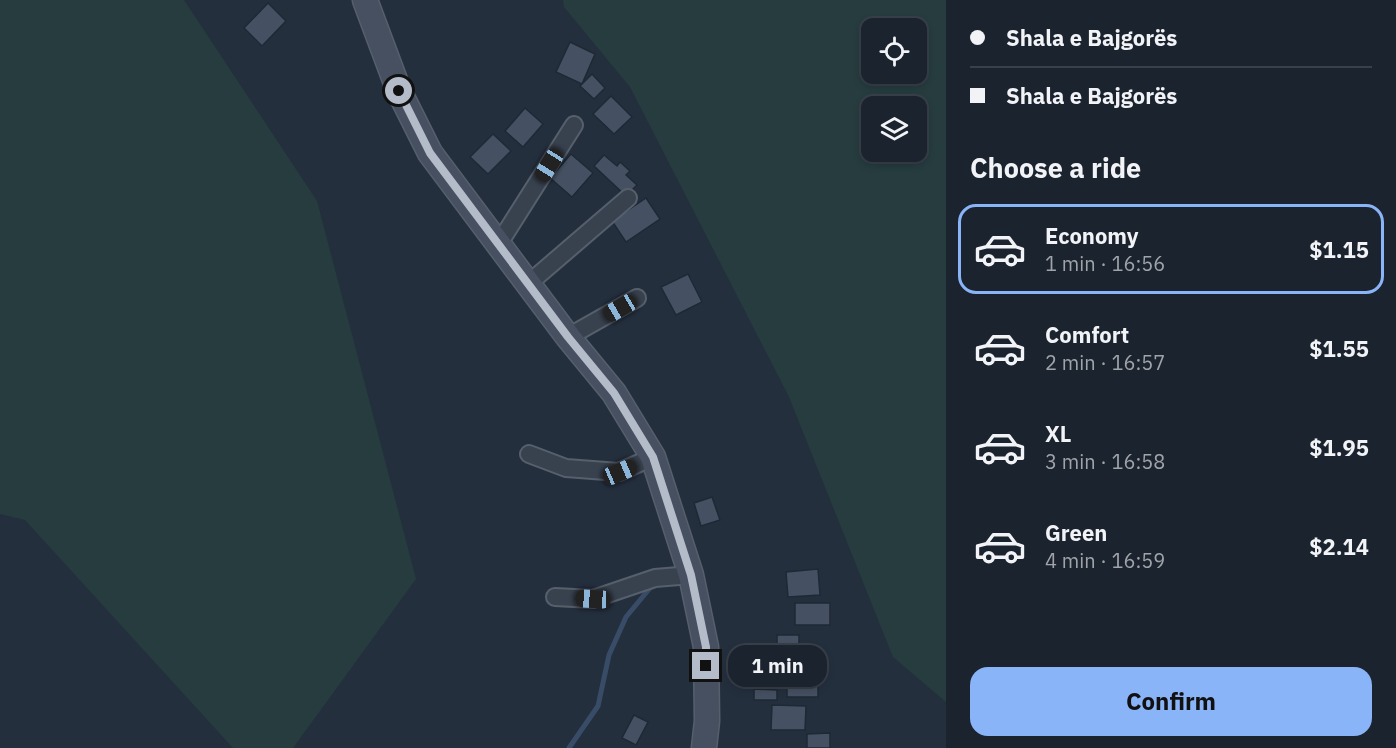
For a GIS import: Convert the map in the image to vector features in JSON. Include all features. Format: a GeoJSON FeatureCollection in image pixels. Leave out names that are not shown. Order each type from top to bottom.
{"type":"FeatureCollection","features":[{"type":"Feature","properties":{"kind":"main road"},"geometry":{"type":"LineString","coordinates":[[365,0],[399,91],[430,153],[568,337],[614,393],[653,457],[691,575],[706,647],[707,721],[704,748]]}},
{"type":"Feature","properties":{"kind":"street"},"geometry":{"type":"LineString","coordinates":[[498,245],[574,125]]}},
{"type":"Feature","properties":{"kind":"street"},"geometry":{"type":"LineString","coordinates":[[528,284],[628,198]]}},
{"type":"Feature","properties":{"kind":"street"},"geometry":{"type":"LineString","coordinates":[[568,337],[637,298]]}},
{"type":"Feature","properties":{"kind":"street"},"geometry":{"type":"LineString","coordinates":[[529,454],[567,468],[620,472],[653,457]]}},
{"type":"Feature","properties":{"kind":"street"},"geometry":{"type":"LineString","coordinates":[[555,597],[593,599],[655,578],[691,575]]}},
{"type":"Feature","properties":{"kind":"green space"},"geometry":{"type":"Polygon","coordinates":[[[0,0],[184,0],[317,201],[416,579],[293,748],[233,748],[25,520],[0,514],[0,0]]]}},
{"type":"Feature","properties":{"kind":"green space"},"geometry":{"type":"Polygon","coordinates":[[[563,0],[946,0],[946,702],[893,657],[789,397],[630,87],[564,7],[563,0]]]}},
{"type":"Feature","properties":{"kind":"building"},"geometry":{"type":"Polygon","coordinates":[[[268,3],[286,21],[262,46],[244,28],[268,3]]]}},
{"type":"Feature","properties":{"kind":"building"},"geometry":{"type":"Polygon","coordinates":[[[570,42],[595,54],[582,84],[556,72],[570,42]]]}},
{"type":"Feature","properties":{"kind":"building"},"geometry":{"type":"Polygon","coordinates":[[[592,74],[605,88],[594,99],[580,86],[592,74]]]}},
{"type":"Feature","properties":{"kind":"building"},"geometry":{"type":"Polygon","coordinates":[[[611,96],[632,117],[614,134],[593,114],[611,96]]]}},
{"type":"Feature","properties":{"kind":"building"},"geometry":{"type":"Polygon","coordinates":[[[525,108],[543,124],[523,147],[505,131],[525,108]]]}},
{"type":"Feature","properties":{"kind":"building"},"geometry":{"type":"Polygon","coordinates":[[[493,134],[511,151],[488,174],[470,157],[493,134]]]}},
{"type":"Feature","properties":{"kind":"building"},"geometry":{"type":"Polygon","coordinates":[[[571,154],[593,173],[572,197],[550,178],[571,154]]]}},
{"type":"Feature","properties":{"kind":"building"},"geometry":{"type":"Polygon","coordinates":[[[604,155],[617,166],[620,162],[630,171],[626,175],[637,185],[626,196],[594,166],[604,155]]]}},
{"type":"Feature","properties":{"kind":"building"},"geometry":{"type":"Polygon","coordinates":[[[646,198],[660,219],[626,242],[612,221],[646,198]]]}},
{"type":"Feature","properties":{"kind":"building"},"geometry":{"type":"Polygon","coordinates":[[[688,274],[702,302],[676,315],[661,287],[688,274]]]}},
{"type":"Feature","properties":{"kind":"building"},"geometry":{"type":"Polygon","coordinates":[[[712,497],[720,520],[701,526],[694,503],[712,497]]]}},
{"type":"Feature","properties":{"kind":"building"},"geometry":{"type":"Polygon","coordinates":[[[818,569],[820,595],[788,597],[786,572],[818,569]]]}},
{"type":"Feature","properties":{"kind":"building"},"geometry":{"type":"Polygon","coordinates":[[[795,603],[830,603],[830,625],[795,625],[795,603]]]}},
{"type":"Feature","properties":{"kind":"building"},"geometry":{"type":"Polygon","coordinates":[[[777,635],[799,635],[799,662],[777,662],[777,635]]]}},
{"type":"Feature","properties":{"kind":"building"},"geometry":{"type":"Polygon","coordinates":[[[787,672],[818,672],[818,697],[787,697],[787,672]]]}},
{"type":"Feature","properties":{"kind":"building"},"geometry":{"type":"Polygon","coordinates":[[[754,689],[777,690],[777,700],[754,700],[754,689]]]}},
{"type":"Feature","properties":{"kind":"building"},"geometry":{"type":"Polygon","coordinates":[[[772,705],[806,706],[805,730],[771,730],[772,705]]]}},
{"type":"Feature","properties":{"kind":"building"},"geometry":{"type":"Polygon","coordinates":[[[634,715],[648,722],[636,745],[622,738],[634,715]]]}},
{"type":"Feature","properties":{"kind":"building"},"geometry":{"type":"Polygon","coordinates":[[[830,733],[830,748],[807,748],[807,734],[830,733]]]}},
{"type":"Feature","properties":{"kind":"waterway"},"geometry":{"type":"LineString","coordinates":[[569,748],[598,706],[609,655],[626,617],[650,588]]}},
{"type":"Feature","properties":{"kind":"route"},"geometry":{"type":"LineString","coordinates":[[399,91],[430,153],[568,337],[614,393],[653,457],[691,575],[706,647],[706,666]]}}]}
